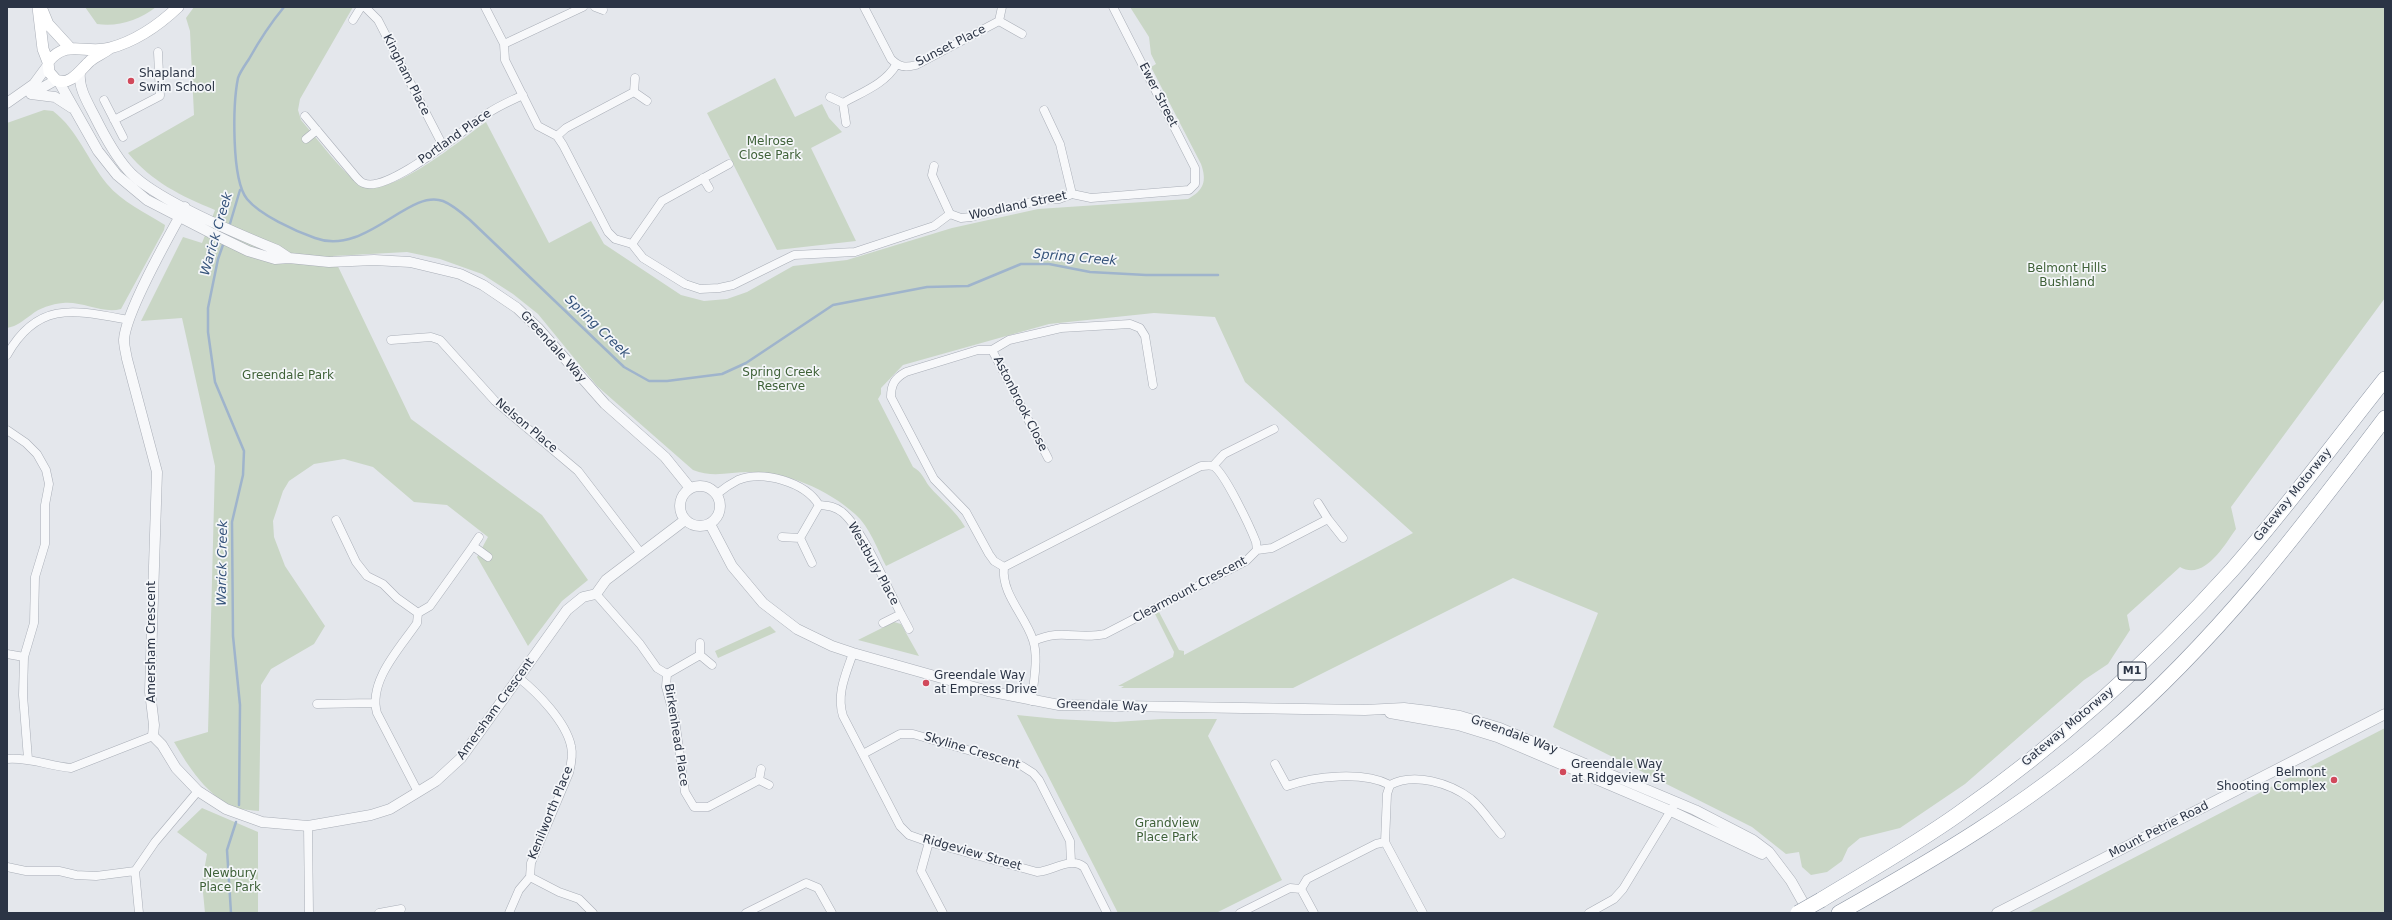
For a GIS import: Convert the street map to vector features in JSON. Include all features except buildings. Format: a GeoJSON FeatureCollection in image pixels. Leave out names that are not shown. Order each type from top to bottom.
{"type":"FeatureCollection","features":[{"type":"Feature","properties":{"kind":"highway","name":"Gateway Motorway"},"geometry":{"type":"LineString","coordinates":[[1798,913],[1899,853],[1957,815],[2045,749],[2131,673],[2232,569],[2385,379]]}},
{"type":"Feature","properties":{"kind":"highway","name":"Gateway Motorway"},"geometry":{"type":"LineString","coordinates":[[1839,913],[1926,864],[2018,804],[2073,763],[2135,710],[2200,647],[2265,574],[2385,418]]}},
{"type":"Feature","properties":{"kind":"main road"},"geometry":{"type":"LineString","coordinates":[[38,7],[43,49],[48,63],[49,72],[57,81],[66,81],[110,48],[150,30],[178,7]]}},
{"type":"Feature","properties":{"kind":"main road"},"geometry":{"type":"LineString","coordinates":[[41,7],[48,24],[73,48],[86,57],[83,69]]}},
{"type":"Feature","properties":{"kind":"main road"},"geometry":{"type":"LineString","coordinates":[[48,63],[55,54],[73,48],[91,50],[110,48]]}},
{"type":"Feature","properties":{"kind":"street"},"geometry":{"type":"LineString","coordinates":[[353,20],[361,7]]}},
{"type":"Feature","properties":{"kind":"street","name":"Kingham Place"},"geometry":{"type":"LineString","coordinates":[[365,7],[378,20],[443,146]]}},
{"type":"Feature","properties":{"kind":"street"},"geometry":{"type":"LineString","coordinates":[[485,7],[504,44],[505,60],[538,126],[557,136],[608,232],[615,239],[632,244],[643,258],[685,284],[700,289],[719,288],[732,285],[794,255],[855,252],[934,226],[950,214],[932,175],[934,166]]}},
{"type":"Feature","properties":{"kind":"street"},"geometry":{"type":"LineString","coordinates":[[504,44],[582,7]]}},
{"type":"Feature","properties":{"kind":"street"},"geometry":{"type":"LineString","coordinates":[[843,103],[883,81],[891,74],[896,65],[891,59],[864,7]]}},
{"type":"Feature","properties":{"kind":"street","name":"Sunset Place"},"geometry":{"type":"LineString","coordinates":[[896,65],[906,68],[916,65],[999,21],[1002,7]]}},
{"type":"Feature","properties":{"kind":"street","name":"Ewer Street"},"geometry":{"type":"LineString","coordinates":[[1113,7],[1195,168],[1195,184]]}},
{"type":"Feature","properties":{"kind":"street","name":"Sunset Place"},"geometry":{"type":"LineString","coordinates":[[999,21],[1022,34]]}},
{"type":"Feature","properties":{"kind":"street"},"geometry":{"type":"LineString","coordinates":[[114,120],[160,96],[158,52]]}},
{"type":"Feature","properties":{"kind":"street"},"geometry":{"type":"LineString","coordinates":[[11,101],[34,84],[48,63]]}},
{"type":"Feature","properties":{"kind":"street","name":"Greendale Way"},"geometry":{"type":"LineString","coordinates":[[83,69],[79,81],[88,104],[109,144],[127,170],[150,188],[185,207],[277,250],[289,258]]}},
{"type":"Feature","properties":{"kind":"street"},"geometry":{"type":"LineString","coordinates":[[634,92],[635,78]]}},
{"type":"Feature","properties":{"kind":"street"},"geometry":{"type":"LineString","coordinates":[[11,101],[31,94],[57,81]]}},
{"type":"Feature","properties":{"kind":"street","name":"Greendale Way"},"geometry":{"type":"LineString","coordinates":[[57,81],[77,112],[98,151],[116,175],[147,200],[179,218],[248,251],[275,259],[289,258],[330,262],[374,260],[410,262],[460,274],[483,285],[517,308],[538,328],[605,404],[665,457],[690,488]]}},
{"type":"Feature","properties":{"kind":"street"},"geometry":{"type":"LineString","coordinates":[[557,136],[566,128],[634,92]]}},
{"type":"Feature","properties":{"kind":"street"},"geometry":{"type":"LineString","coordinates":[[634,92],[647,101]]}},
{"type":"Feature","properties":{"kind":"street"},"geometry":{"type":"LineString","coordinates":[[31,94],[55,97],[77,112]]}},
{"type":"Feature","properties":{"kind":"street","name":"Portland Place"},"geometry":{"type":"LineString","coordinates":[[305,116],[356,177],[362,183],[370,184],[384,181],[422,162],[488,113],[522,95]]}},
{"type":"Feature","properties":{"kind":"street"},"geometry":{"type":"LineString","coordinates":[[830,97],[843,103]]}},
{"type":"Feature","properties":{"kind":"street"},"geometry":{"type":"LineString","coordinates":[[104,100],[123,137]]}},
{"type":"Feature","properties":{"kind":"street"},"geometry":{"type":"LineString","coordinates":[[843,103],[846,123]]}},
{"type":"Feature","properties":{"kind":"street"},"geometry":{"type":"LineString","coordinates":[[1044,110],[1060,144],[1072,194]]}},
{"type":"Feature","properties":{"kind":"street"},"geometry":{"type":"LineString","coordinates":[[306,139],[317,130]]}},
{"type":"Feature","properties":{"kind":"street"},"geometry":{"type":"LineString","coordinates":[[632,244],[662,201],[729,164]]}},
{"type":"Feature","properties":{"kind":"street"},"geometry":{"type":"LineString","coordinates":[[703,178],[709,188]]}},
{"type":"Feature","properties":{"kind":"street","name":"Woodland Street"},"geometry":{"type":"LineString","coordinates":[[950,214],[961,218],[971,217],[1041,200],[1060,199],[1072,194],[1091,198],[1183,192],[1189,190],[1195,184]]}},
{"type":"Feature","properties":{"kind":"street","name":"Amersham Crescent"},"geometry":{"type":"LineString","coordinates":[[185,207],[129,320],[124,340],[127,358],[157,472],[150,692],[154,725],[153,736],[162,746],[176,768],[198,791],[226,809],[262,822],[308,826],[340,822],[384,811],[436,781],[461,758],[567,610],[583,597],[596,594]]}},
{"type":"Feature","properties":{"kind":"street"},"geometry":{"type":"LineString","coordinates":[[7,355],[15,342],[30,326],[46,316],[64,311],[80,311],[129,320]]}},
{"type":"Feature","properties":{"kind":"street"},"geometry":{"type":"LineString","coordinates":[[1004,567],[994,561],[989,554],[966,512],[934,479],[891,397],[891,387],[894,380],[906,372],[978,350],[992,350],[1009,340],[1061,328],[1136,325],[1145,336],[1153,385]]}},
{"type":"Feature","properties":{"kind":"street"},"geometry":{"type":"LineString","coordinates":[[7,336],[15,342]]}},
{"type":"Feature","properties":{"kind":"street","name":"Nelson Place"},"geometry":{"type":"LineString","coordinates":[[391,340],[431,337],[440,340],[495,401],[578,471],[640,552]]}},
{"type":"Feature","properties":{"kind":"street","name":"Astonbrook Close"},"geometry":{"type":"LineString","coordinates":[[992,350],[1048,458]]}},
{"type":"Feature","properties":{"kind":"street"},"geometry":{"type":"LineString","coordinates":[[1004,567],[1201,466],[1213,466],[1224,454],[1274,429]]}},
{"type":"Feature","properties":{"kind":"street"},"geometry":{"type":"LineString","coordinates":[[7,430],[26,443],[37,454],[46,470],[49,484],[45,505],[45,544],[35,577],[34,623],[24,657],[23,695],[28,759]]}},
{"type":"Feature","properties":{"kind":"street","name":"Clearmount Crescent"},"geometry":{"type":"LineString","coordinates":[[1034,641],[1053,634],[1090,637],[1105,634],[1246,561],[1257,550],[1253,535],[1222,475],[1213,466]]}},
{"type":"Feature","properties":{"kind":"street"},"geometry":{"type":"LineString","coordinates":[[717,494],[738,480],[752,477],[778,479],[800,486],[813,496],[819,505],[800,538]]}},
{"type":"Feature","properties":{"kind":"street"},"geometry":{"type":"LineString","coordinates":[[702,486],[717,494],[721,507],[715,520],[710,524],[697,526],[685,520],[680,509],[680,503],[690,488],[702,486]]}},
{"type":"Feature","properties":{"kind":"street"},"geometry":{"type":"LineString","coordinates":[[1318,503],[1343,538]]}},
{"type":"Feature","properties":{"kind":"street","name":"Westbury Place"},"geometry":{"type":"LineString","coordinates":[[819,505],[831,506],[850,520],[909,629]]}},
{"type":"Feature","properties":{"kind":"street"},"geometry":{"type":"LineString","coordinates":[[1257,550],[1272,548],[1328,519]]}},
{"type":"Feature","properties":{"kind":"street"},"geometry":{"type":"LineString","coordinates":[[336,520],[356,562],[366,576],[383,584],[397,598],[418,613]]}},
{"type":"Feature","properties":{"kind":"street"},"geometry":{"type":"LineString","coordinates":[[596,594],[606,580],[640,552],[685,520]]}},
{"type":"Feature","properties":{"kind":"street","name":"Greendale Way"},"geometry":{"type":"LineString","coordinates":[[710,524],[732,566],[763,603],[797,629],[832,646],[1032,702],[1098,707],[1365,710],[1404,708],[1467,718],[1500,728],[1676,801],[1753,840],[1769,852],[1779,864],[1810,913]]}},
{"type":"Feature","properties":{"kind":"street"},"geometry":{"type":"LineString","coordinates":[[418,613],[430,606],[478,537]]}},
{"type":"Feature","properties":{"kind":"street"},"geometry":{"type":"LineString","coordinates":[[782,537],[800,538]]}},
{"type":"Feature","properties":{"kind":"street"},"geometry":{"type":"LineString","coordinates":[[800,538],[812,563]]}},
{"type":"Feature","properties":{"kind":"street"},"geometry":{"type":"LineString","coordinates":[[473,546],[488,557]]}},
{"type":"Feature","properties":{"kind":"street"},"geometry":{"type":"LineString","coordinates":[[1004,567],[1004,583],[1034,641],[1035,655],[1032,702]]}},
{"type":"Feature","properties":{"kind":"street","name":"Birkenhead Place"},"geometry":{"type":"LineString","coordinates":[[596,594],[640,644],[657,668],[667,674],[666,687],[675,720],[685,792],[694,807],[708,807],[759,780]]}},
{"type":"Feature","properties":{"kind":"street"},"geometry":{"type":"LineString","coordinates":[[418,613],[417,623],[382,675],[374,703],[377,713],[418,792]]}},
{"type":"Feature","properties":{"kind":"street","name":"Westbury Place"},"geometry":{"type":"LineString","coordinates":[[884,623],[901,614]]}},
{"type":"Feature","properties":{"kind":"street"},"geometry":{"type":"LineString","coordinates":[[700,643],[700,655]]}},
{"type":"Feature","properties":{"kind":"street","name":"Ridgeview Street"},"geometry":{"type":"LineString","coordinates":[[853,653],[840,695],[840,705],[900,826],[909,835],[1037,872],[1048,871],[1071,862]]}},
{"type":"Feature","properties":{"kind":"street"},"geometry":{"type":"LineString","coordinates":[[7,654],[24,657]]}},
{"type":"Feature","properties":{"kind":"street"},"geometry":{"type":"LineString","coordinates":[[667,674],[700,655]]}},
{"type":"Feature","properties":{"kind":"street"},"geometry":{"type":"LineString","coordinates":[[700,655],[712,665]]}},
{"type":"Feature","properties":{"kind":"street","name":"Kenilworth Place"},"geometry":{"type":"LineString","coordinates":[[509,913],[519,890],[530,877],[530,863],[569,773],[571,746],[565,730],[536,692],[519,678]]}},
{"type":"Feature","properties":{"kind":"street"},"geometry":{"type":"LineString","coordinates":[[317,704],[374,703]]}},
{"type":"Feature","properties":{"kind":"street","name":"Greendale Way"},"geometry":{"type":"LineString","coordinates":[[1365,710],[1451,723],[1483,732],[1671,811],[1748,846],[1779,864]]}},
{"type":"Feature","properties":{"kind":"street","name":"Mount Petrie Road"},"geometry":{"type":"LineString","coordinates":[[1997,913],[2385,714]]}},
{"type":"Feature","properties":{"kind":"street","name":"Skyline Crescent"},"geometry":{"type":"LineString","coordinates":[[863,754],[900,734],[913,734],[1022,766],[1033,772],[1039,780],[1070,842],[1071,862]]}},
{"type":"Feature","properties":{"kind":"street"},"geometry":{"type":"LineString","coordinates":[[7,759],[28,759],[71,768],[153,736]]}},
{"type":"Feature","properties":{"kind":"street"},"geometry":{"type":"LineString","coordinates":[[1275,764],[1287,786],[1317,777],[1380,780],[1390,785]]}},
{"type":"Feature","properties":{"kind":"street"},"geometry":{"type":"LineString","coordinates":[[761,770],[759,780],[769,785]]}},
{"type":"Feature","properties":{"kind":"street"},"geometry":{"type":"LineString","coordinates":[[1423,913],[1385,842],[1387,794],[1390,785],[1404,779],[1442,784],[1472,800],[1501,834]]}},
{"type":"Feature","properties":{"kind":"street"},"geometry":{"type":"LineString","coordinates":[[139,913],[135,871],[155,842],[198,791]]}},
{"type":"Feature","properties":{"kind":"street"},"geometry":{"type":"LineString","coordinates":[[1589,913],[1614,898],[1623,889],[1676,801]]}},
{"type":"Feature","properties":{"kind":"street"},"geometry":{"type":"LineString","coordinates":[[308,826],[309,913]]}},
{"type":"Feature","properties":{"kind":"street"},"geometry":{"type":"LineString","coordinates":[[929,842],[921,871],[943,913]]}},
{"type":"Feature","properties":{"kind":"street"},"geometry":{"type":"LineString","coordinates":[[1300,888],[1307,879],[1376,844],[1385,842]]}},
{"type":"Feature","properties":{"kind":"street"},"geometry":{"type":"LineString","coordinates":[[1071,862],[1079,862],[1084,867],[1107,913]]}},
{"type":"Feature","properties":{"kind":"street"},"geometry":{"type":"LineString","coordinates":[[7,867],[26,871],[59,871],[76,875],[96,876],[135,871]]}},
{"type":"Feature","properties":{"kind":"street"},"geometry":{"type":"LineString","coordinates":[[530,877],[559,892],[579,899],[593,913]]}},
{"type":"Feature","properties":{"kind":"street"},"geometry":{"type":"LineString","coordinates":[[746,913],[806,883],[818,888],[832,913]]}},
{"type":"Feature","properties":{"kind":"street"},"geometry":{"type":"LineString","coordinates":[[1240,913],[1271,896],[1290,888],[1300,888]]}},
{"type":"Feature","properties":{"kind":"street"},"geometry":{"type":"LineString","coordinates":[[1300,888],[1314,913]]}},
{"type":"Feature","properties":{"kind":"street"},"geometry":{"type":"LineString","coordinates":[[379,913],[401,909]]}},
{"type":"Feature","properties":{"kind":"green space"},"geometry":{"type":"Polygon","coordinates":[[[85,7],[156,7],[143,16],[128,22],[105,25],[97,24],[85,7]]]}},
{"type":"Feature","properties":{"kind":"green space","name":"Belmont Hills Bushland"},"geometry":{"type":"Polygon","coordinates":[[[194,7],[353,7],[300,99],[298,110],[301,120],[352,179],[359,184],[372,187],[387,185],[405,177],[443,154],[486,122],[549,243],[591,221],[604,244],[681,295],[704,301],[727,299],[747,292],[793,266],[847,260],[952,228],[1038,209],[1188,199],[1193,196],[1201,188],[1204,180],[1201,164],[1151,67],[1156,64],[1151,54],[1149,37],[1130,7],[2385,7],[2385,298],[2231,507],[2236,529],[2226,544],[2212,560],[2205,566],[2197,569],[2189,570],[2180,567],[2127,615],[2130,630],[2108,664],[2084,680],[1965,784],[1900,828],[1860,838],[1848,848],[1842,861],[1827,872],[1811,875],[1802,867],[1799,852],[1786,854],[1752,827],[1553,727],[1598,613],[1513,578],[1293,688],[1121,688],[1124,686],[1118,686],[1173,657],[1174,652],[1155,614],[1159,612],[1179,650],[1184,651],[1184,655],[1413,533],[1245,382],[1215,317],[1154,313],[1049,324],[903,365],[881,388],[881,394],[878,399],[913,467],[921,473],[929,486],[953,511],[965,527],[886,566],[873,538],[860,519],[844,505],[819,490],[778,475],[750,472],[707,474],[693,470],[597,386],[538,314],[513,294],[482,274],[440,259],[407,252],[333,256],[411,419],[542,515],[588,580],[562,601],[528,646],[477,557],[488,537],[447,505],[414,502],[373,467],[344,459],[314,464],[289,481],[283,491],[273,521],[274,537],[285,566],[325,626],[314,644],[271,669],[261,685],[259,811],[246,810],[234,807],[225,802],[207,788],[192,770],[174,742],[208,732],[215,466],[182,318],[141,321],[183,237],[202,243],[215,210],[190,199],[157,180],[128,153],[194,115],[190,31],[186,18],[194,7]]]}},
{"type":"Feature","properties":{"kind":"green space","name":"Melrose Close Park"},"geometry":{"type":"Polygon","coordinates":[[[775,78],[795,117],[822,104],[829,118],[842,132],[811,148],[856,241],[777,250],[707,113],[775,78]]]}},
{"type":"Feature","properties":{"kind":"green space"},"geometry":{"type":"Polygon","coordinates":[[[44,110],[53,111],[69,127],[100,175],[113,190],[134,207],[165,225],[164,230],[121,309],[107,310],[70,303],[50,305],[42,308],[17,325],[7,328],[7,123],[44,110]]]}},
{"type":"Feature","properties":{"kind":"green space"},"geometry":{"type":"Polygon","coordinates":[[[894,622],[901,624],[919,656],[858,640],[894,622]]]}},
{"type":"Feature","properties":{"kind":"green space"},"geometry":{"type":"Polygon","coordinates":[[[770,626],[776,632],[718,658],[715,651],[770,626]]]}},
{"type":"Feature","properties":{"kind":"green space","name":"Grandview Place Park"},"geometry":{"type":"Polygon","coordinates":[[[1017,715],[1115,722],[1162,719],[1217,719],[1208,736],[1282,880],[1216,913],[1118,913],[1017,715]]]}},
{"type":"Feature","properties":{"kind":"green space","name":"Belmont Shooting Complex"},"geometry":{"type":"Polygon","coordinates":[[[2385,728],[2385,913],[2027,913],[2385,728]]]}},
{"type":"Feature","properties":{"kind":"green space","name":"Newbury Place Park"},"geometry":{"type":"Polygon","coordinates":[[[202,808],[258,832],[258,913],[205,913],[202,882],[207,854],[177,832],[202,808]]]}},
{"type":"Feature","properties":{"kind":"waterway","name":"Spring Creek"},"geometry":{"type":"LineString","coordinates":[[284,7],[261,39],[238,78],[234,122],[236,159],[238,175],[247,199],[260,211],[278,222],[315,238],[333,241],[351,238],[369,231],[416,204],[430,200],[443,201],[454,207],[470,220],[624,367],[649,381],[667,381],[722,374],[746,363],[833,305],[927,287],[968,286],[1021,264],[1049,264],[1090,272],[1146,275],[1218,275]]}},
{"type":"Feature","properties":{"kind":"waterway","name":"Warick Creek"},"geometry":{"type":"LineString","coordinates":[[229,227],[240,190]]}},
{"type":"Feature","properties":{"kind":"waterway","name":"Warick Creek"},"geometry":{"type":"LineString","coordinates":[[224,242],[218,259],[208,308],[208,332],[215,382],[244,451],[243,475],[232,522],[233,636],[240,705],[239,805]]}},
{"type":"Feature","properties":{"kind":"waterway","name":"Warick Creek"},"geometry":{"type":"LineString","coordinates":[[231,913],[227,850],[236,822]]}},
{"type":"Feature","properties":{"kind":"place","name":"Shapland Swim School"},"geometry":{"type":"Point","coordinates":[131,81]}},
{"type":"Feature","properties":{"kind":"place","name":"Greendale Way at Empress Drive"},"geometry":{"type":"Point","coordinates":[926,683]}},
{"type":"Feature","properties":{"kind":"place","name":"Greendale Way at Ridgeview St"},"geometry":{"type":"Point","coordinates":[1563,772]}},
{"type":"Feature","properties":{"kind":"place","name":"Belmont Shooting Complex"},"geometry":{"type":"Point","coordinates":[2334,780]}},
{"type":"Feature","properties":{"kind":"park label","name":"Greendale Park"},"geometry":{"type":"Point","coordinates":[288,376]}},
{"type":"Feature","properties":{"kind":"park label","name":"Spring Creek Reserve"},"geometry":{"type":"Point","coordinates":[781,380]}}]}
